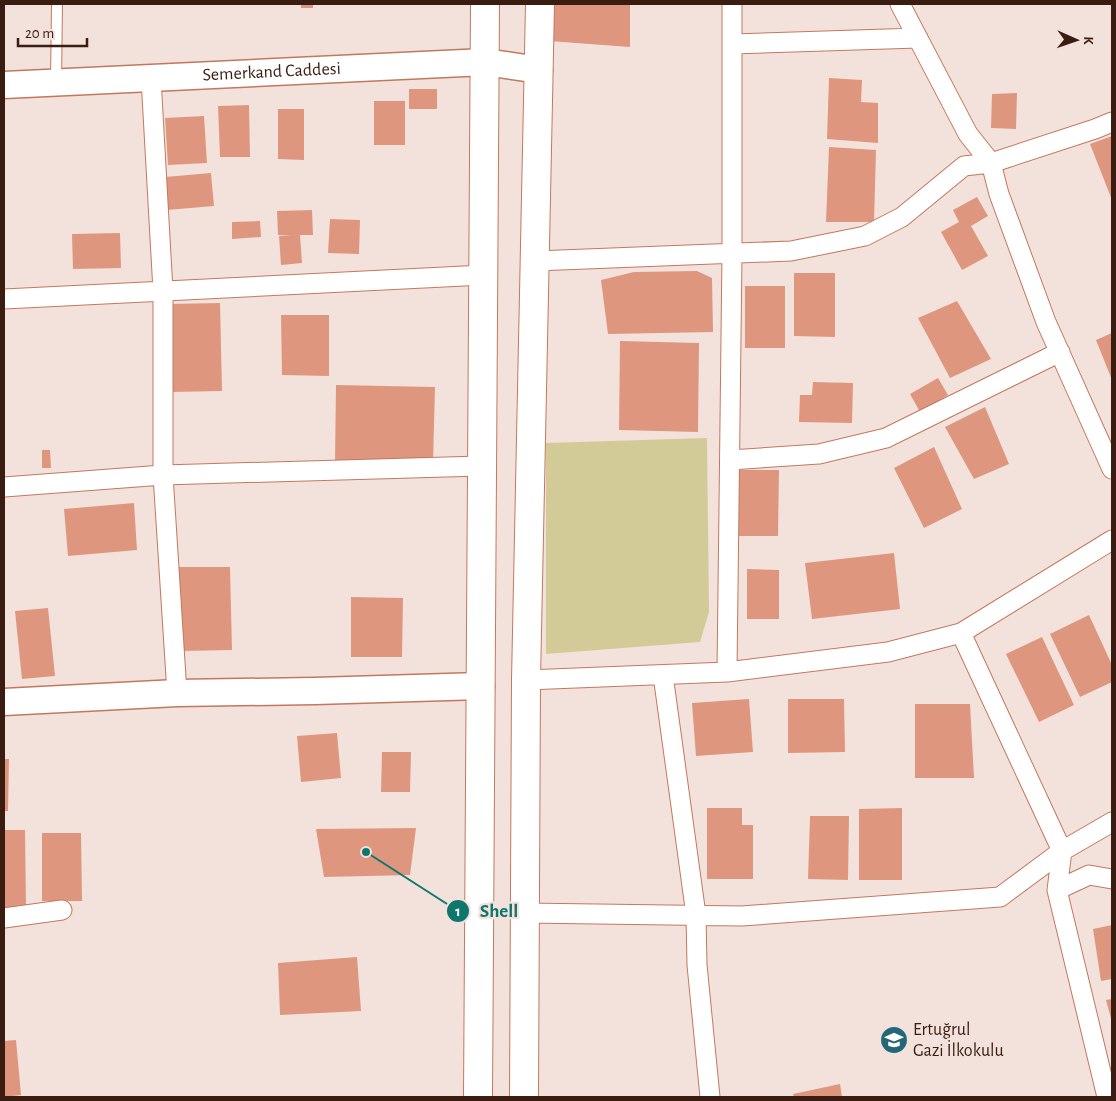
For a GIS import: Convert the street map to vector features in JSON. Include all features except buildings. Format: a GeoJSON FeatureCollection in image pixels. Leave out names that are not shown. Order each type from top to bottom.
{"type":"FeatureCollection","features":[{"type":"Feature","properties":{"kind":"main road"},"geometry":{"type":"LineString","coordinates":[[478,1097],[485,4]]}},
{"type":"Feature","properties":{"kind":"main road"},"geometry":{"type":"LineString","coordinates":[[524,1097],[526,680],[540,4]]}},
{"type":"Feature","properties":{"kind":"street"},"geometry":{"type":"LineString","coordinates":[[727,672],[732,254],[732,4]]}},
{"type":"Feature","properties":{"kind":"street"},"geometry":{"type":"LineString","coordinates":[[900,4],[968,134],[991,163],[999,194],[1046,322],[1112,469]]}},
{"type":"Feature","properties":{"kind":"street"},"geometry":{"type":"LineString","coordinates":[[732,44],[918,38]]}},
{"type":"Feature","properties":{"kind":"street","name":"Semerkand Caddesi"},"geometry":{"type":"LineString","coordinates":[[4,85],[485,62],[539,70]]}},
{"type":"Feature","properties":{"kind":"street"},"geometry":{"type":"LineString","coordinates":[[151,78],[163,291],[163,475],[177,692]]}},
{"type":"Feature","properties":{"kind":"street"},"geometry":{"type":"LineString","coordinates":[[535,261],[791,251],[865,236],[902,217],[964,166],[991,163],[1095,130],[1112,122]]}},
{"type":"Feature","properties":{"kind":"street"},"geometry":{"type":"LineString","coordinates":[[4,299],[484,275]]}},
{"type":"Feature","properties":{"kind":"street"},"geometry":{"type":"LineString","coordinates":[[730,460],[819,454],[886,438],[1060,352]]}},
{"type":"Feature","properties":{"kind":"street"},"geometry":{"type":"LineString","coordinates":[[4,487],[163,475],[481,466]]}},
{"type":"Feature","properties":{"kind":"street"},"geometry":{"type":"LineString","coordinates":[[526,680],[727,672],[888,652],[961,633],[1112,540]]}},
{"type":"Feature","properties":{"kind":"street"},"geometry":{"type":"LineString","coordinates":[[961,633],[1062,851],[1056,890],[1107,1097]]}},
{"type":"Feature","properties":{"kind":"street"},"geometry":{"type":"LineString","coordinates":[[663,675],[696,916],[697,964],[710,1097]]}},
{"type":"Feature","properties":{"kind":"street"},"geometry":{"type":"LineString","coordinates":[[4,702],[177,692],[315,691],[481,686]]}},
{"type":"Feature","properties":{"kind":"street"},"geometry":{"type":"LineString","coordinates":[[524,913],[742,916],[1000,897],[1062,851],[1112,822]]}},
{"type":"Feature","properties":{"kind":"street"},"geometry":{"type":"LineString","coordinates":[[1056,890],[1089,875],[1112,879]]}},
{"type":"Feature","properties":{"kind":"street"},"geometry":{"type":"LineString","coordinates":[[4,918],[62,910]]}},
{"type":"Feature","properties":{"kind":"lane"},"geometry":{"type":"LineString","coordinates":[[56,82],[57,4]]}},
{"type":"Feature","properties":{"kind":"shaded area"},"geometry":{"type":"Polygon","coordinates":[[[707,438],[709,612],[700,642],[546,654],[546,443],[707,438]]]}},
{"type":"Feature","properties":{"kind":"place","name":"Shell"},"geometry":{"type":"Point","coordinates":[366,852]}},
{"type":"Feature","properties":{"kind":"place","name":"Ertuğrul Gazi İlkokulu"},"geometry":{"type":"Point","coordinates":[894,1040]}}]}
